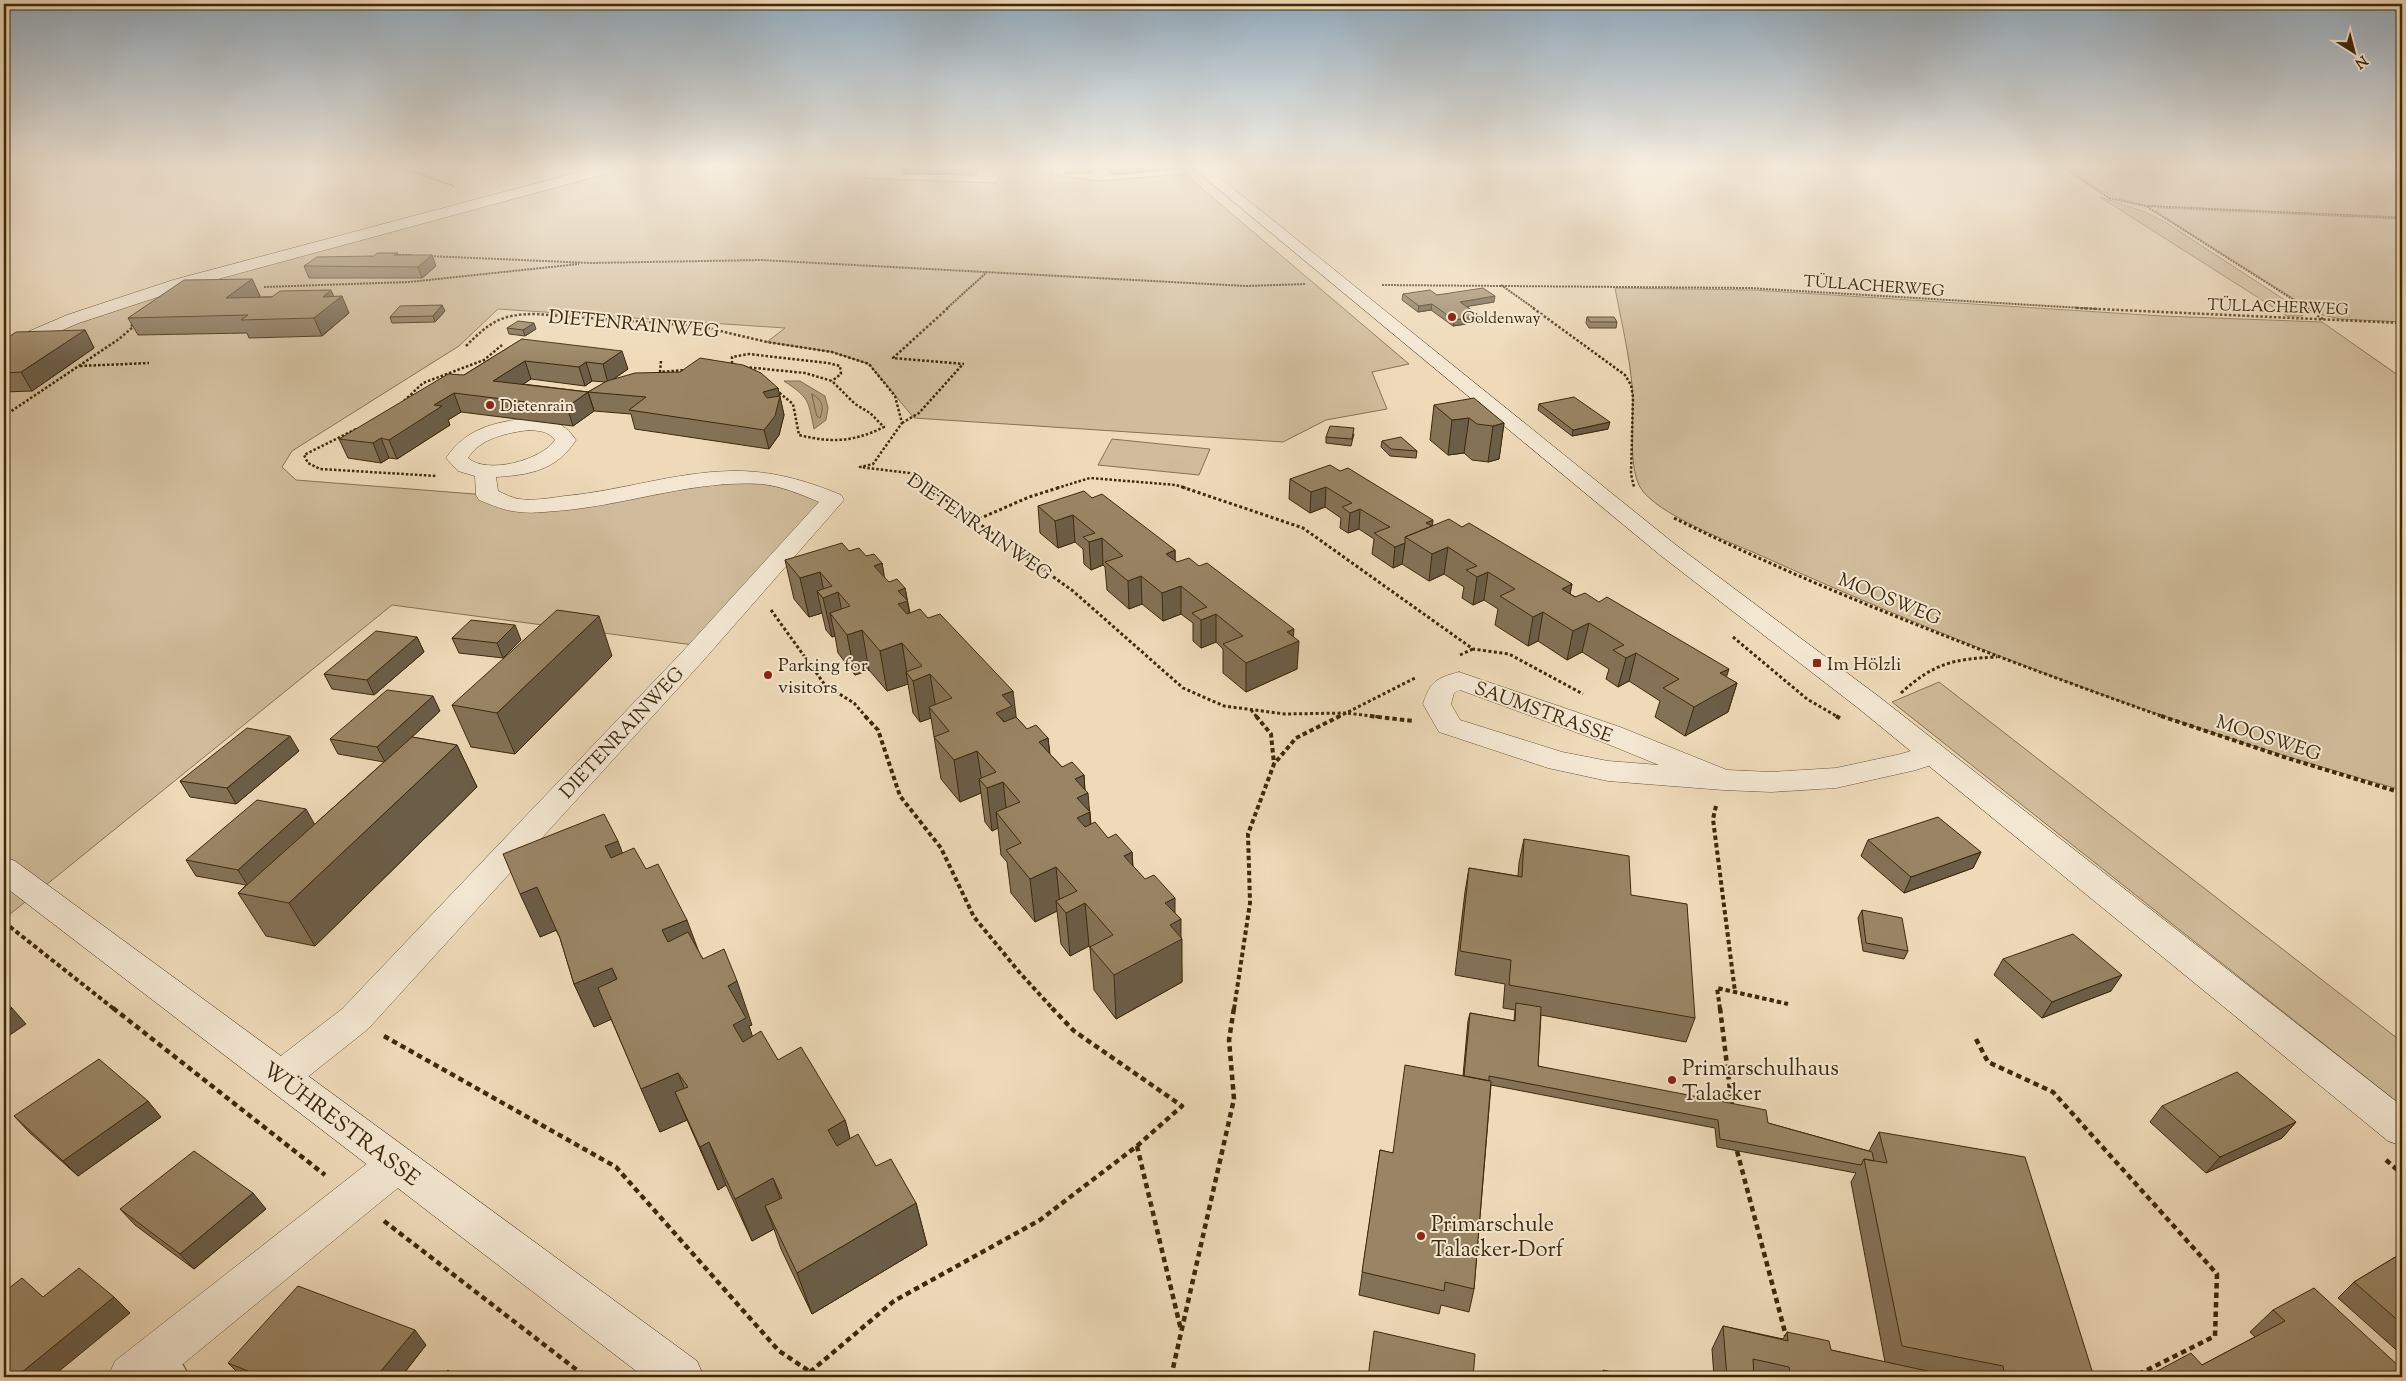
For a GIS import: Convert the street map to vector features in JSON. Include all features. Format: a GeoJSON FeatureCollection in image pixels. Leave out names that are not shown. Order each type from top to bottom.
{"type":"FeatureCollection","features":[{"type":"Feature","properties":{"kind":"street"},"geometry":{"type":"LineString","coordinates":[[4,350],[21,340],[73,319],[171,286],[371,232]]}},
{"type":"Feature","properties":{"kind":"street"},"geometry":{"type":"LineString","coordinates":[[1278,232],[1668,550],[1933,754],[2402,1129]]}},
{"type":"Feature","properties":{"kind":"street","name":"DIETENRAINWEG"},"geometry":{"type":"LineString","coordinates":[[282,1076],[355,1019],[754,588],[833,500],[813,489],[790,481],[764,476],[720,476],[589,503],[522,506],[486,495],[485,475]]}},
{"type":"Feature","properties":{"kind":"street","name":"SAUMSTRASSE"},"geometry":{"type":"LineString","coordinates":[[1723,780],[1610,734],[1459,680],[1442,688],[1437,704],[1449,726],[1558,761],[1608,770],[1723,780],[1771,782],[1836,778],[1933,754]]}},
{"type":"Feature","properties":{"kind":"street","name":"WÜHRESTRASSE"},"geometry":{"type":"LineString","coordinates":[[4,869],[681,1377]]}},
{"type":"Feature","properties":{"kind":"street"},"geometry":{"type":"LineString","coordinates":[[153,1371],[396,1165]]}},
{"type":"Feature","properties":{"kind":"path"},"geometry":{"type":"LineString","coordinates":[[2187,232],[2323,319]]}},
{"type":"Feature","properties":{"kind":"path"},"geometry":{"type":"LineString","coordinates":[[390,254],[418,256]]}},
{"type":"Feature","properties":{"kind":"path"},"geometry":{"type":"LineString","coordinates":[[427,256],[591,263],[761,260],[986,273],[1271,286]]}},
{"type":"Feature","properties":{"kind":"path"},"geometry":{"type":"LineString","coordinates":[[259,287],[409,282],[591,263]]}},
{"type":"Feature","properties":{"kind":"path"},"geometry":{"type":"LineString","coordinates":[[902,423],[920,413],[964,364],[893,358],[986,273]]}},
{"type":"Feature","properties":{"kind":"path","name":"TÜLLACHERWEG"},"geometry":{"type":"LineString","coordinates":[[1344,286],[1501,285],[1750,288],[2090,310],[2402,323]]}},
{"type":"Feature","properties":{"kind":"path"},"geometry":{"type":"LineString","coordinates":[[1501,285],[1624,375],[1631,385],[1633,397],[1631,474],[1637,491]]}},
{"type":"Feature","properties":{"kind":"path","name":"DIETENRAINWEG"},"geometry":{"type":"LineString","coordinates":[[466,346],[490,322],[519,314],[699,326],[727,331],[767,342],[832,352],[869,364],[895,396],[902,423],[873,464],[860,467],[908,472],[973,522],[1073,591],[1184,688],[1224,706],[1285,714],[1346,713],[1422,674]]}},
{"type":"Feature","properties":{"kind":"path"},"geometry":{"type":"LineString","coordinates":[[4,416],[120,339],[133,327],[126,318]]}},
{"type":"Feature","properties":{"kind":"path"},"geometry":{"type":"LineString","coordinates":[[397,407],[423,382],[484,360],[502,345]]}},
{"type":"Feature","properties":{"kind":"path"},"geometry":{"type":"LineString","coordinates":[[772,387],[793,404],[797,416],[799,435],[821,442],[848,442],[863,438],[884,427],[870,413],[855,404],[832,381],[805,373],[732,364],[732,357],[749,354],[840,366],[841,374],[832,381]]}},
{"type":"Feature","properties":{"kind":"path"},"geometry":{"type":"LineString","coordinates":[[661,362],[660,372],[688,370]]}},
{"type":"Feature","properties":{"kind":"path"},"geometry":{"type":"LineString","coordinates":[[80,366],[149,363]]}},
{"type":"Feature","properties":{"kind":"path"},"geometry":{"type":"LineString","coordinates":[[759,373],[764,369]]}},
{"type":"Feature","properties":{"kind":"path"},"geometry":{"type":"LineString","coordinates":[[357,429],[304,455],[308,463],[320,469],[485,475]]}},
{"type":"Feature","properties":{"kind":"path"},"geometry":{"type":"LineString","coordinates":[[973,522],[1029,496],[1090,478],[1176,484],[1304,528],[1473,648],[1509,654],[1587,696]]}},
{"type":"Feature","properties":{"kind":"path","name":"MOOSWEG"},"geometry":{"type":"LineString","coordinates":[[1670,517],[1711,537],[1845,595],[2105,697],[2242,744],[2402,793]]}},
{"type":"Feature","properties":{"kind":"path"},"geometry":{"type":"LineString","coordinates":[[754,588],[825,685],[854,703],[878,730],[900,796],[941,848],[974,917],[1020,973],[1074,1031],[1182,1106],[1137,1146],[1040,1220],[894,1301],[810,1372]]}},
{"type":"Feature","properties":{"kind":"path"},"geometry":{"type":"LineString","coordinates":[[1456,657],[1473,648]]}},
{"type":"Feature","properties":{"kind":"path"},"geometry":{"type":"LineString","coordinates":[[1893,695],[1902,693],[1917,677],[1941,666],[1964,659],[1999,656]]}},
{"type":"Feature","properties":{"kind":"path"},"geometry":{"type":"LineString","coordinates":[[1250,710],[1271,734],[1274,764]]}},
{"type":"Feature","properties":{"kind":"path"},"geometry":{"type":"LineString","coordinates":[[1171,1377],[1234,1099],[1228,1040],[1250,903],[1248,834],[1274,764],[1296,738],[1346,713],[1449,726]]}},
{"type":"Feature","properties":{"kind":"path"},"geometry":{"type":"LineString","coordinates":[[1723,780],[1713,819],[1735,992]]}},
{"type":"Feature","properties":{"kind":"path"},"geometry":{"type":"LineString","coordinates":[[4,922],[355,1199],[586,1377]]}},
{"type":"Feature","properties":{"kind":"path"},"geometry":{"type":"LineString","coordinates":[[1732,1112],[1717,988],[1788,1004]]}},
{"type":"Feature","properties":{"kind":"path"},"geometry":{"type":"LineString","coordinates":[[355,1019],[616,1167],[779,1351],[818,1377]]}},
{"type":"Feature","properties":{"kind":"path"},"geometry":{"type":"LineString","coordinates":[[1976,1039],[1988,1062],[2053,1092],[2217,1274],[2215,1336],[2133,1377]]}},
{"type":"Feature","properties":{"kind":"path"},"geometry":{"type":"LineString","coordinates":[[1137,1146],[1181,1331]]}},
{"type":"Feature","properties":{"kind":"path"},"geometry":{"type":"LineString","coordinates":[[1737,1151],[1787,1339]]}},
{"type":"Feature","properties":{"kind":"shaded area"},"geometry":{"type":"Polygon","coordinates":[[[381,232],[1254,232],[1409,364],[1372,372],[1387,409],[1326,420],[1283,442],[914,418],[869,364],[832,352],[767,342],[785,328],[498,309],[459,346],[292,451],[282,467],[296,480],[487,495],[522,506],[764,476],[833,500],[701,646],[392,605],[4,919],[4,341],[73,319],[381,232]]]}},
{"type":"Feature","properties":{"kind":"shaded area"},"geometry":{"type":"Polygon","coordinates":[[[2156,232],[2181,232],[2305,313],[2302,316],[2287,316],[2156,232]]]}},
{"type":"Feature","properties":{"kind":"shaded area"},"geometry":{"type":"Polygon","coordinates":[[[2188,232],[2402,232],[2402,322],[2341,319],[2318,314],[2188,232]]]}},
{"type":"Feature","properties":{"kind":"shaded area"},"geometry":{"type":"Polygon","coordinates":[[[1615,288],[1753,290],[2162,316],[2322,322],[2402,378],[2402,790],[2240,741],[2079,686],[1999,656],[1716,536],[1678,518],[1662,508],[1648,497],[1640,487],[1636,477],[1633,452],[1632,385],[1615,288]]]}},
{"type":"Feature","properties":{"kind":"shaded area"},"geometry":{"type":"Polygon","coordinates":[[[1112,439],[1210,449],[1199,475],[1098,465],[1112,439]]]}},
{"type":"Feature","properties":{"kind":"shaded area"},"geometry":{"type":"Polygon","coordinates":[[[1939,682],[2402,1042],[2402,1106],[1892,702],[1939,682]]]}},
{"type":"Feature","properties":{"kind":"water"},"geometry":{"type":"Polygon","coordinates":[[[784,381],[800,381],[825,396],[828,408],[826,420],[814,429],[806,400],[798,391],[784,381]]]}},
{"type":"Feature","properties":{"kind":"building"},"geometry":{"type":"Polygon","coordinates":[[[377,253],[432,255],[418,267],[304,266],[317,257],[374,256],[377,253]]]}},
{"type":"Feature","properties":{"kind":"building"},"geometry":{"type":"Polygon","coordinates":[[[252,279],[226,298],[272,297],[280,291],[331,290],[323,297],[342,296],[314,318],[241,320],[248,315],[128,318],[184,280],[252,279]]]}},
{"type":"Feature","properties":{"kind":"building"},"geometry":{"type":"Polygon","coordinates":[[[1483,288],[1495,296],[1460,302],[1480,316],[1454,320],[1432,304],[1419,306],[1403,294],[1430,290],[1437,295],[1483,288]]]}},
{"type":"Feature","properties":{"kind":"building"},"geometry":{"type":"Polygon","coordinates":[[[442,305],[433,316],[390,317],[400,306],[442,305]]]}},
{"type":"Feature","properties":{"kind":"building"},"geometry":{"type":"Polygon","coordinates":[[[1587,317],[1614,317],[1617,322],[1590,322],[1587,317]]]}},
{"type":"Feature","properties":{"kind":"building"},"geometry":{"type":"Polygon","coordinates":[[[518,321],[534,323],[523,330],[507,328],[518,321]]]}},
{"type":"Feature","properties":{"kind":"building"},"geometry":{"type":"Polygon","coordinates":[[[85,330],[21,372],[4,373],[4,340],[16,332],[85,330]]]}},
{"type":"Feature","properties":{"kind":"building"},"geometry":{"type":"Polygon","coordinates":[[[522,339],[622,351],[603,364],[586,362],[579,367],[525,361],[493,381],[588,392],[567,407],[454,393],[434,405],[442,406],[389,440],[381,438],[373,443],[339,439],[448,374],[464,375],[522,339]]]}},
{"type":"Feature","properties":{"kind":"building"},"geometry":{"type":"Polygon","coordinates":[[[700,358],[743,365],[761,373],[778,388],[763,392],[767,398],[780,396],[775,416],[764,430],[629,410],[646,397],[588,392],[607,381],[635,373],[680,372],[700,358]]]}},
{"type":"Feature","properties":{"kind":"building"},"geometry":{"type":"Polygon","coordinates":[[[1574,397],[1610,422],[1573,430],[1539,404],[1574,397]]]}},
{"type":"Feature","properties":{"kind":"building"},"geometry":{"type":"Polygon","coordinates":[[[1474,398],[1504,423],[1493,426],[1477,424],[1469,418],[1452,420],[1434,405],[1474,398]]]}},
{"type":"Feature","properties":{"kind":"building"},"geometry":{"type":"Polygon","coordinates":[[[1330,426],[1354,428],[1352,439],[1326,437],[1330,426]]]}},
{"type":"Feature","properties":{"kind":"building"},"geometry":{"type":"Polygon","coordinates":[[[1401,437],[1417,451],[1391,449],[1382,441],[1401,437]]]}},
{"type":"Feature","properties":{"kind":"building"},"geometry":{"type":"Polygon","coordinates":[[[1330,465],[1340,471],[1348,468],[1433,520],[1426,523],[1432,526],[1405,537],[1405,543],[1395,547],[1374,533],[1390,527],[1360,509],[1350,513],[1342,507],[1352,503],[1326,487],[1311,492],[1290,479],[1330,465]]]}},
{"type":"Feature","properties":{"kind":"building"},"geometry":{"type":"Polygon","coordinates":[[[1084,491],[1092,498],[1102,494],[1175,550],[1166,554],[1177,562],[1189,558],[1199,566],[1207,563],[1294,629],[1287,632],[1299,641],[1246,663],[1223,644],[1243,636],[1216,614],[1201,620],[1192,613],[1207,607],[1181,586],[1162,593],[1141,576],[1128,581],[1105,562],[1123,556],[1102,538],[1089,542],[1083,537],[1095,533],[1073,515],[1055,521],[1038,506],[1084,491]]]}},
{"type":"Feature","properties":{"kind":"building"},"geometry":{"type":"Polygon","coordinates":[[[1449,519],[1462,527],[1469,523],[1572,584],[1562,589],[1575,597],[1585,593],[1599,602],[1607,597],[1729,669],[1720,673],[1737,683],[1694,707],[1663,688],[1679,679],[1636,653],[1626,658],[1613,650],[1624,645],[1589,623],[1573,631],[1543,612],[1533,617],[1500,596],[1515,589],[1488,572],[1477,577],[1466,570],[1477,566],[1448,547],[1432,554],[1405,537],[1449,519]]]}},
{"type":"Feature","properties":{"kind":"building"},"geometry":{"type":"Polygon","coordinates":[[[842,543],[849,551],[859,548],[866,556],[874,554],[882,563],[874,566],[889,582],[897,579],[905,588],[898,591],[908,601],[898,604],[907,614],[920,609],[928,618],[940,614],[1013,691],[1002,695],[1012,706],[996,713],[1004,722],[1016,717],[1027,729],[1036,725],[1048,738],[1039,742],[1062,767],[1072,762],[1084,775],[1075,779],[1088,793],[1077,798],[1090,812],[1077,818],[1085,827],[1095,822],[1108,838],[1116,834],[1132,852],[1124,856],[1145,879],[1154,875],[1175,898],[1165,903],[1181,919],[1170,925],[1182,939],[1114,975],[1090,947],[1113,935],[1085,903],[1066,913],[1056,901],[1077,891],[1056,867],[1030,879],[1006,850],[1021,843],[996,812],[1020,802],[1003,782],[987,788],[979,779],[996,772],[977,751],[954,760],[934,737],[949,731],[929,707],[952,698],[930,674],[913,681],[906,672],[922,666],[902,643],[880,651],[862,630],[847,635],[830,613],[850,606],[838,592],[823,598],[817,591],[832,586],[820,572],[800,578],[785,560],[842,543]]]}},
{"type":"Feature","properties":{"kind":"building"},"geometry":{"type":"Polygon","coordinates":[[[557,610],[599,616],[497,713],[452,705],[557,610]]]}},
{"type":"Feature","properties":{"kind":"building"},"geometry":{"type":"Polygon","coordinates":[[[471,620],[515,625],[497,643],[452,638],[471,620]]]}},
{"type":"Feature","properties":{"kind":"building"},"geometry":{"type":"Polygon","coordinates":[[[376,631],[417,637],[367,680],[324,674],[376,631]]]}},
{"type":"Feature","properties":{"kind":"building"},"geometry":{"type":"Polygon","coordinates":[[[387,690],[433,696],[377,747],[330,739],[387,690]]]}},
{"type":"Feature","properties":{"kind":"building"},"geometry":{"type":"Polygon","coordinates":[[[247,728],[290,736],[227,788],[180,781],[247,728]]]}},
{"type":"Feature","properties":{"kind":"building"},"geometry":{"type":"Polygon","coordinates":[[[412,737],[457,745],[289,903],[238,893],[412,737]]]}},
{"type":"Feature","properties":{"kind":"building"},"geometry":{"type":"Polygon","coordinates":[[[257,800],[306,809],[238,870],[186,860],[257,800]]]}},
{"type":"Feature","properties":{"kind":"building"},"geometry":{"type":"Polygon","coordinates":[[[604,814],[618,841],[605,846],[611,858],[634,848],[646,869],[658,864],[687,920],[662,930],[668,942],[688,932],[703,959],[724,949],[737,981],[728,986],[746,1018],[733,1025],[743,1042],[761,1031],[778,1060],[801,1047],[845,1120],[828,1130],[837,1146],[858,1134],[876,1166],[891,1159],[916,1203],[797,1273],[765,1206],[782,1198],[773,1178],[735,1199],[709,1142],[700,1147],[675,1092],[688,1087],[678,1073],[641,1089],[598,988],[617,979],[612,968],[574,984],[560,938],[537,887],[520,894],[503,854],[604,814]]]}},
{"type":"Feature","properties":{"kind":"building"},"geometry":{"type":"Polygon","coordinates":[[[1938,817],[1981,852],[1911,877],[1868,840],[1938,817]]]}},
{"type":"Feature","properties":{"kind":"building"},"geometry":{"type":"Polygon","coordinates":[[[1524,839],[1629,856],[1631,895],[1687,904],[1695,1018],[1509,985],[1511,960],[1460,951],[1469,868],[1522,877],[1524,839]]]}},
{"type":"Feature","properties":{"kind":"building"},"geometry":{"type":"Polygon","coordinates":[[[1862,910],[1902,918],[1908,951],[1866,943],[1862,910]]]}},
{"type":"Feature","properties":{"kind":"building"},"geometry":{"type":"Polygon","coordinates":[[[2073,934],[2122,975],[2052,1002],[2003,959],[2073,934]]]}},
{"type":"Feature","properties":{"kind":"building"},"geometry":{"type":"Polygon","coordinates":[[[4,1002],[12,1008],[4,1013],[4,1002]]]}},
{"type":"Feature","properties":{"kind":"building"},"geometry":{"type":"Polygon","coordinates":[[[1516,1003],[1541,1007],[1538,1066],[1766,1110],[1768,1123],[1872,1152],[1874,1161],[1864,1159],[1861,1165],[1720,1139],[1718,1120],[1489,1076],[1489,1081],[1464,1076],[1470,1013],[1515,1021],[1516,1003]]]}},
{"type":"Feature","properties":{"kind":"building"},"geometry":{"type":"Polygon","coordinates":[[[99,1059],[148,1101],[63,1161],[14,1116],[99,1059]]]}},
{"type":"Feature","properties":{"kind":"building","name":"Primarschule Talacker-Dorf"},"geometry":{"type":"Polygon","coordinates":[[[1405,1065],[1491,1081],[1474,1289],[1445,1282],[1444,1291],[1362,1272],[1380,1150],[1393,1153],[1405,1065]]]}},
{"type":"Feature","properties":{"kind":"building"},"geometry":{"type":"Polygon","coordinates":[[[2237,1072],[2296,1122],[2220,1157],[2162,1106],[2237,1072]]]}},
{"type":"Feature","properties":{"kind":"building"},"geometry":{"type":"Polygon","coordinates":[[[1879,1132],[2025,1157],[2094,1377],[2059,1377],[2030,1372],[2031,1377],[2005,1377],[2003,1366],[1902,1346],[1864,1159],[1887,1163],[1879,1132]]]}},
{"type":"Feature","properties":{"kind":"building"},"geometry":{"type":"Polygon","coordinates":[[[194,1151],[253,1193],[180,1254],[120,1209],[194,1151]]]}},
{"type":"Feature","properties":{"kind":"building"},"geometry":{"type":"Polygon","coordinates":[[[2402,1253],[2402,1324],[2354,1282],[2402,1253]]]}},
{"type":"Feature","properties":{"kind":"building"},"geometry":{"type":"Polygon","coordinates":[[[79,1268],[114,1297],[16,1377],[4,1377],[4,1292],[22,1278],[43,1297],[79,1268]]]}},
{"type":"Feature","properties":{"kind":"building"},"geometry":{"type":"Polygon","coordinates":[[[298,1286],[415,1330],[376,1377],[263,1377],[228,1363],[298,1286]]]}},
{"type":"Feature","properties":{"kind":"building"},"geometry":{"type":"Polygon","coordinates":[[[2314,1288],[2402,1369],[2388,1377],[2146,1377],[2191,1353],[2202,1365],[2285,1321],[2273,1310],[2314,1288]]]}},
{"type":"Feature","properties":{"kind":"building"},"geometry":{"type":"Polygon","coordinates":[[[1723,1326],[1788,1341],[1787,1332],[1829,1341],[1831,1350],[1955,1377],[1803,1377],[1790,1374],[1789,1367],[1753,1359],[1754,1377],[1727,1377],[1723,1326]]]}},
{"type":"Feature","properties":{"kind":"building"},"geometry":{"type":"Polygon","coordinates":[[[1374,1331],[1475,1354],[1473,1377],[1368,1377],[1374,1331]]]}},
{"type":"Feature","properties":{"kind":"building"},"geometry":{"type":"Polygon","coordinates":[[[448,1370],[457,1377],[440,1377],[448,1370]]]}},
{"type":"Feature","properties":{"kind":"building"},"geometry":{"type":"Polygon","coordinates":[[[1603,1370],[1634,1377],[1603,1377],[1603,1370]]]}},
{"type":"Feature","properties":{"kind":"place","name":"Goldenway"},"geometry":{"type":"Point","coordinates":[1452,317]}},
{"type":"Feature","properties":{"kind":"place","name":"Dietenrain"},"geometry":{"type":"Point","coordinates":[490,405]}},
{"type":"Feature","properties":{"kind":"place","name":"Im Hölzli"},"geometry":{"type":"Point","coordinates":[1817,663]}},
{"type":"Feature","properties":{"kind":"place","name":"Parking for visitors"},"geometry":{"type":"Point","coordinates":[768,675]}},
{"type":"Feature","properties":{"kind":"place","name":"Primarschulhaus Talacker"},"geometry":{"type":"Point","coordinates":[1672,1080]}},
{"type":"Feature","properties":{"kind":"place","name":"Primarschule Talacker-Dorf"},"geometry":{"type":"Point","coordinates":[1421,1236]}}]}
